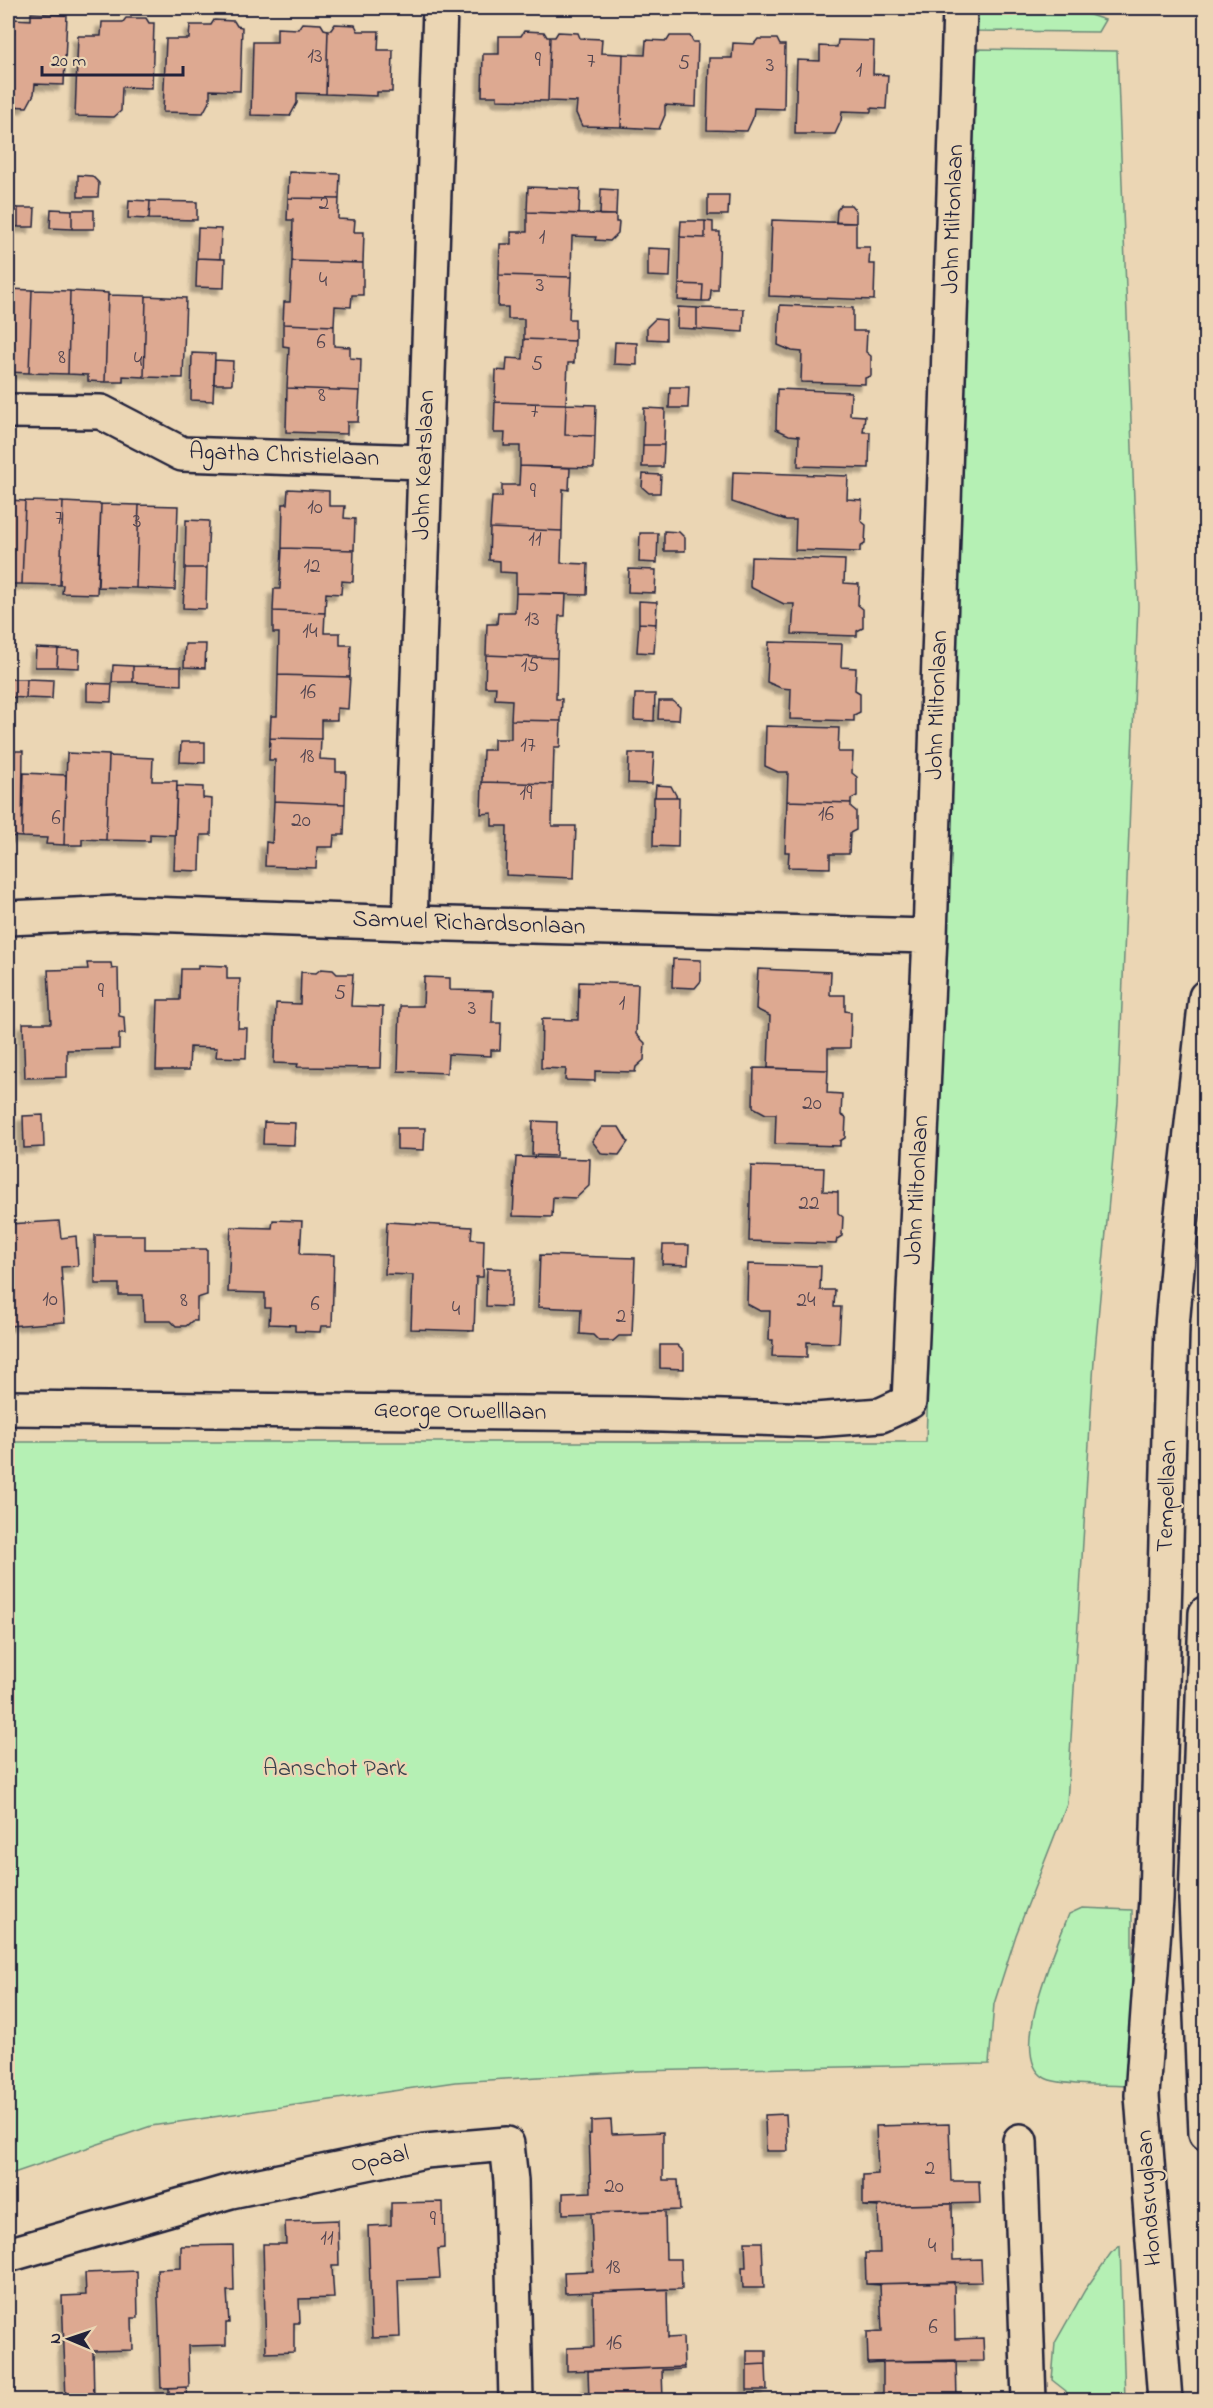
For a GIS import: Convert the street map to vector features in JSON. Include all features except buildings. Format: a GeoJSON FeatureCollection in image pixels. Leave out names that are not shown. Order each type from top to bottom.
{"type":"FeatureCollection","features":[{"type":"Feature","properties":{"kind":"street","name":"John Keatslaan"},"geometry":{"type":"LineString","coordinates":[[410,923],[440,8]]}},
{"type":"Feature","properties":{"kind":"street","name":"John Miltonlaan"},"geometry":{"type":"LineString","coordinates":[[909,1401],[930,936],[960,8]]}},
{"type":"Feature","properties":{"kind":"street","name":"Agatha Christielaan"},"geometry":{"type":"LineString","coordinates":[[8,411],[101,412],[182,454],[425,462]]}},
{"type":"Feature","properties":{"kind":"street","name":"Samuel Richardsonlaan"},"geometry":{"type":"LineString","coordinates":[[8,918],[119,913],[930,936]]}},
{"type":"Feature","properties":{"kind":"street","name":"Tempellaan"},"geometry":{"type":"LineString","coordinates":[[1149,1996],[1156,1900],[1173,1326],[1181,1223],[1206,997]]}},
{"type":"Feature","properties":{"kind":"street","name":"George Orwelllaan"},"geometry":{"type":"LineString","coordinates":[[8,1408],[631,1414],[815,1420],[881,1415],[909,1401]]}},
{"type":"Feature","properties":{"kind":"street"},"geometry":{"type":"LineString","coordinates":[[1206,1613],[1196,1900],[1202,1965],[1206,2133]]}},
{"type":"Feature","properties":{"kind":"street"},"geometry":{"type":"LineString","coordinates":[[1149,1996],[1202,1965]]}},
{"type":"Feature","properties":{"kind":"street"},"geometry":{"type":"LineString","coordinates":[[1149,1996],[1203,2025]]}},
{"type":"Feature","properties":{"kind":"street","name":"Hondsruglaan"},"geometry":{"type":"LineString","coordinates":[[1149,1996],[1142,2095],[1165,2400]]}},
{"type":"Feature","properties":{"kind":"street"},"geometry":{"type":"LineString","coordinates":[[1020,2142],[1029,2400]]}},
{"type":"Feature","properties":{"kind":"street","name":"Opaal"},"geometry":{"type":"LineString","coordinates":[[8,2255],[231,2191],[425,2151],[507,2144],[511,2181],[516,2400]]}},
{"type":"Feature","properties":{"kind":"green space"},"geometry":{"type":"Polygon","coordinates":[[[974,8],[1069,8],[1105,20],[1098,32],[973,31],[974,8]]]}},
{"type":"Feature","properties":{"kind":"green space","name":"Aanschot Park"},"geometry":{"type":"Polygon","coordinates":[[[974,49],[1117,51],[1138,606],[1118,1103],[1094,1361],[1067,1804],[1016,1935],[994,2004],[989,2064],[636,2071],[455,2082],[151,2126],[8,2175],[8,1442],[926,1442],[974,49]]]}},
{"type":"Feature","properties":{"kind":"green space"},"geometry":{"type":"Polygon","coordinates":[[[1082,1908],[1132,1910],[1132,2086],[1052,2081],[1045,2078],[1034,2066],[1031,2048],[1032,2025],[1038,2000],[1069,1914],[1082,1908]]]}},
{"type":"Feature","properties":{"kind":"green space"},"geometry":{"type":"Polygon","coordinates":[[[1120,2246],[1125,2400],[1066,2400],[1066,2391],[1052,2380],[1055,2343],[1085,2290],[1111,2253],[1120,2246]]]}}]}
